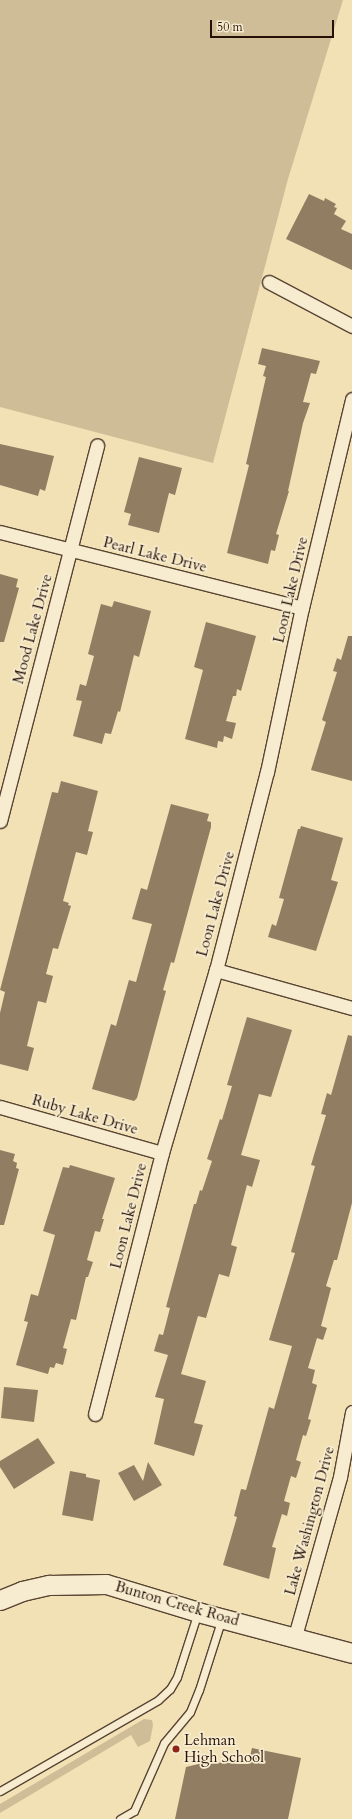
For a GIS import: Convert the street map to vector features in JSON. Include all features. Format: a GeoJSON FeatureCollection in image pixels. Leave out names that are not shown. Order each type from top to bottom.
{"type":"FeatureCollection","features":[{"type":"Feature","properties":{"kind":"street"},"geometry":{"type":"LineString","coordinates":[[269,282],[352,326]]}},
{"type":"Feature","properties":{"kind":"street","name":"Loon Lake Drive"},"geometry":{"type":"LineString","coordinates":[[95,1414],[162,1153],[216,970],[267,772],[302,608],[352,399]]}},
{"type":"Feature","properties":{"kind":"street","name":"Mood Lake Drive"},"geometry":{"type":"LineString","coordinates":[[0,821],[97,445]]}},
{"type":"Feature","properties":{"kind":"street","name":"Pearl Lake Drive"},"geometry":{"type":"LineString","coordinates":[[0,532],[70,551],[302,608]]}},
{"type":"Feature","properties":{"kind":"street"},"geometry":{"type":"LineString","coordinates":[[216,970],[352,1008]]}},
{"type":"Feature","properties":{"kind":"street","name":"Ruby Lake Drive"},"geometry":{"type":"LineString","coordinates":[[0,1107],[162,1153]]}},
{"type":"Feature","properties":{"kind":"street","name":"Lake Washington Drive"},"geometry":{"type":"LineString","coordinates":[[295,1636],[340,1477],[352,1412]]}},
{"type":"Feature","properties":{"kind":"street","name":"Bunton Creek Road"},"geometry":{"type":"LineString","coordinates":[[0,1600],[22,1591],[49,1585],[106,1584],[198,1612],[352,1652]]}},
{"type":"Feature","properties":{"kind":"lane"},"geometry":{"type":"LineString","coordinates":[[0,1791],[158,1700],[170,1690],[177,1677],[198,1612]]}},
{"type":"Feature","properties":{"kind":"lane"},"geometry":{"type":"LineString","coordinates":[[120,1819],[134,1811],[164,1743],[190,1712],[199,1690],[222,1618]]}},
{"type":"Feature","properties":{"kind":"shaded area"},"geometry":{"type":"Polygon","coordinates":[[[0,0],[343,0],[288,179],[213,463],[0,407],[0,0]]]}},
{"type":"Feature","properties":{"kind":"shaded area"},"geometry":{"type":"Polygon","coordinates":[[[144,1719],[152,1720],[153,1725],[150,1741],[138,1747],[131,1735],[0,1813],[0,1804],[144,1719]]]}},
{"type":"Feature","properties":{"kind":"building"},"geometry":{"type":"Polygon","coordinates":[[[309,194],[324,201],[325,198],[336,204],[334,207],[337,208],[334,214],[346,221],[341,229],[352,234],[352,270],[286,239],[309,194]]]}},
{"type":"Feature","properties":{"kind":"building"},"geometry":{"type":"Polygon","coordinates":[[[262,348],[320,361],[316,374],[311,373],[303,402],[310,403],[303,423],[289,491],[276,534],[279,535],[275,551],[271,550],[268,564],[227,553],[249,465],[246,464],[266,377],[263,376],[266,366],[258,364],[262,348]]]}},
{"type":"Feature","properties":{"kind":"building"},"geometry":{"type":"Polygon","coordinates":[[[0,444],[54,456],[45,491],[40,489],[38,496],[0,485],[0,444]]]}},
{"type":"Feature","properties":{"kind":"building"},"geometry":{"type":"Polygon","coordinates":[[[139,457],[182,468],[175,495],[169,493],[159,533],[128,525],[131,514],[124,512],[139,457]]]}},
{"type":"Feature","properties":{"kind":"building"},"geometry":{"type":"Polygon","coordinates":[[[0,574],[18,579],[16,587],[19,588],[4,642],[0,642],[0,574]]]}},
{"type":"Feature","properties":{"kind":"building"},"geometry":{"type":"Polygon","coordinates":[[[114,601],[151,611],[139,657],[134,655],[120,712],[118,711],[111,734],[105,733],[102,744],[73,736],[82,701],[76,700],[80,684],[86,686],[94,656],[88,654],[101,604],[112,607],[114,601]]]}},
{"type":"Feature","properties":{"kind":"building"},"geometry":{"type":"Polygon","coordinates":[[[206,622],[256,636],[241,691],[237,689],[236,696],[233,696],[226,721],[236,723],[232,739],[224,736],[223,742],[218,741],[217,748],[185,739],[203,670],[194,667],[206,622]]]}},
{"type":"Feature","properties":{"kind":"building"},"geometry":{"type":"Polygon","coordinates":[[[348,636],[352,636],[352,781],[311,770],[326,722],[322,720],[337,672],[333,671],[337,658],[341,660],[348,636]]]}},
{"type":"Feature","properties":{"kind":"building"},"geometry":{"type":"Polygon","coordinates":[[[61,781],[98,791],[88,831],[93,832],[87,855],[76,852],[63,901],[69,903],[68,905],[71,906],[58,949],[53,948],[46,974],[53,976],[46,1003],[38,1001],[27,1046],[34,1048],[28,1071],[0,1064],[0,1013],[5,992],[0,990],[52,792],[58,793],[61,781]]]}},
{"type":"Feature","properties":{"kind":"building"},"geometry":{"type":"Polygon","coordinates":[[[171,804],[209,814],[207,821],[211,822],[211,827],[174,963],[171,962],[163,990],[166,991],[137,1098],[134,1101],[92,1089],[111,1024],[116,1026],[129,980],[136,982],[152,924],[132,919],[141,888],[147,890],[171,804]]]}},
{"type":"Feature","properties":{"kind":"building"},"geometry":{"type":"Polygon","coordinates":[[[301,826],[343,838],[331,880],[338,882],[316,951],[268,937],[272,924],[276,926],[284,899],[279,898],[298,829],[300,829],[301,826]]]}},
{"type":"Feature","properties":{"kind":"building"},"geometry":{"type":"Polygon","coordinates":[[[247,1017],[292,1030],[271,1097],[259,1094],[241,1155],[260,1160],[252,1187],[247,1185],[231,1245],[237,1247],[229,1277],[219,1274],[206,1318],[198,1316],[181,1374],[206,1381],[194,1423],[203,1425],[194,1456],[154,1444],[164,1399],[155,1397],[168,1355],[154,1351],[159,1334],[163,1335],[170,1308],[166,1307],[194,1204],[196,1204],[200,1190],[202,1191],[212,1161],[207,1159],[220,1119],[222,1120],[232,1086],[227,1085],[247,1017]]]}},
{"type":"Feature","properties":{"kind":"building"},"geometry":{"type":"Polygon","coordinates":[[[348,1035],[352,1036],[352,1203],[337,1260],[334,1260],[326,1286],[331,1288],[321,1326],[327,1328],[323,1340],[317,1338],[308,1368],[315,1370],[312,1383],[317,1385],[308,1419],[311,1420],[306,1436],[303,1435],[296,1460],[301,1462],[296,1478],[291,1476],[284,1501],[290,1503],[287,1516],[282,1514],[272,1547],[276,1548],[269,1579],[223,1565],[237,1517],[234,1516],[241,1489],[246,1490],[269,1407],[274,1409],[292,1346],[269,1340],[295,1253],[291,1252],[315,1166],[311,1165],[326,1115],[321,1114],[327,1093],[331,1095],[348,1035]]]}},
{"type":"Feature","properties":{"kind":"building"},"geometry":{"type":"Polygon","coordinates":[[[0,1150],[15,1154],[13,1161],[17,1163],[16,1168],[19,1169],[4,1225],[0,1225],[0,1150]]]}},
{"type":"Feature","properties":{"kind":"building"},"geometry":{"type":"Polygon","coordinates":[[[70,1165],[115,1178],[102,1219],[104,1219],[100,1232],[95,1231],[87,1260],[93,1262],[88,1277],[86,1277],[76,1320],[71,1319],[63,1348],[67,1349],[63,1365],[56,1363],[54,1368],[50,1367],[48,1374],[16,1365],[28,1322],[24,1321],[31,1294],[38,1296],[55,1235],[43,1231],[63,1167],[69,1168],[70,1165]]]}},
{"type":"Feature","properties":{"kind":"building"},"geometry":{"type":"Polygon","coordinates":[[[4,1387],[38,1390],[34,1422],[1,1418],[4,1387]]]}},
{"type":"Feature","properties":{"kind":"building"},"geometry":{"type":"Polygon","coordinates":[[[38,1438],[55,1463],[14,1489],[0,1467],[0,1461],[38,1438]]]}},
{"type":"Feature","properties":{"kind":"building"},"geometry":{"type":"Polygon","coordinates":[[[148,1462],[162,1485],[134,1501],[118,1473],[134,1465],[143,1481],[148,1462]]]}},
{"type":"Feature","properties":{"kind":"building"},"geometry":{"type":"Polygon","coordinates":[[[70,1471],[86,1474],[86,1477],[100,1480],[93,1521],[62,1515],[70,1471]]]}},
{"type":"Feature","properties":{"kind":"building","name":"Lehman High School"},"geometry":{"type":"Polygon","coordinates":[[[252,1748],[301,1758],[288,1819],[175,1819],[186,1767],[207,1762],[248,1764],[252,1748]]]}},
{"type":"Feature","properties":{"kind":"place","name":"Lehman High School"},"geometry":{"type":"Point","coordinates":[176,1749]}}]}
